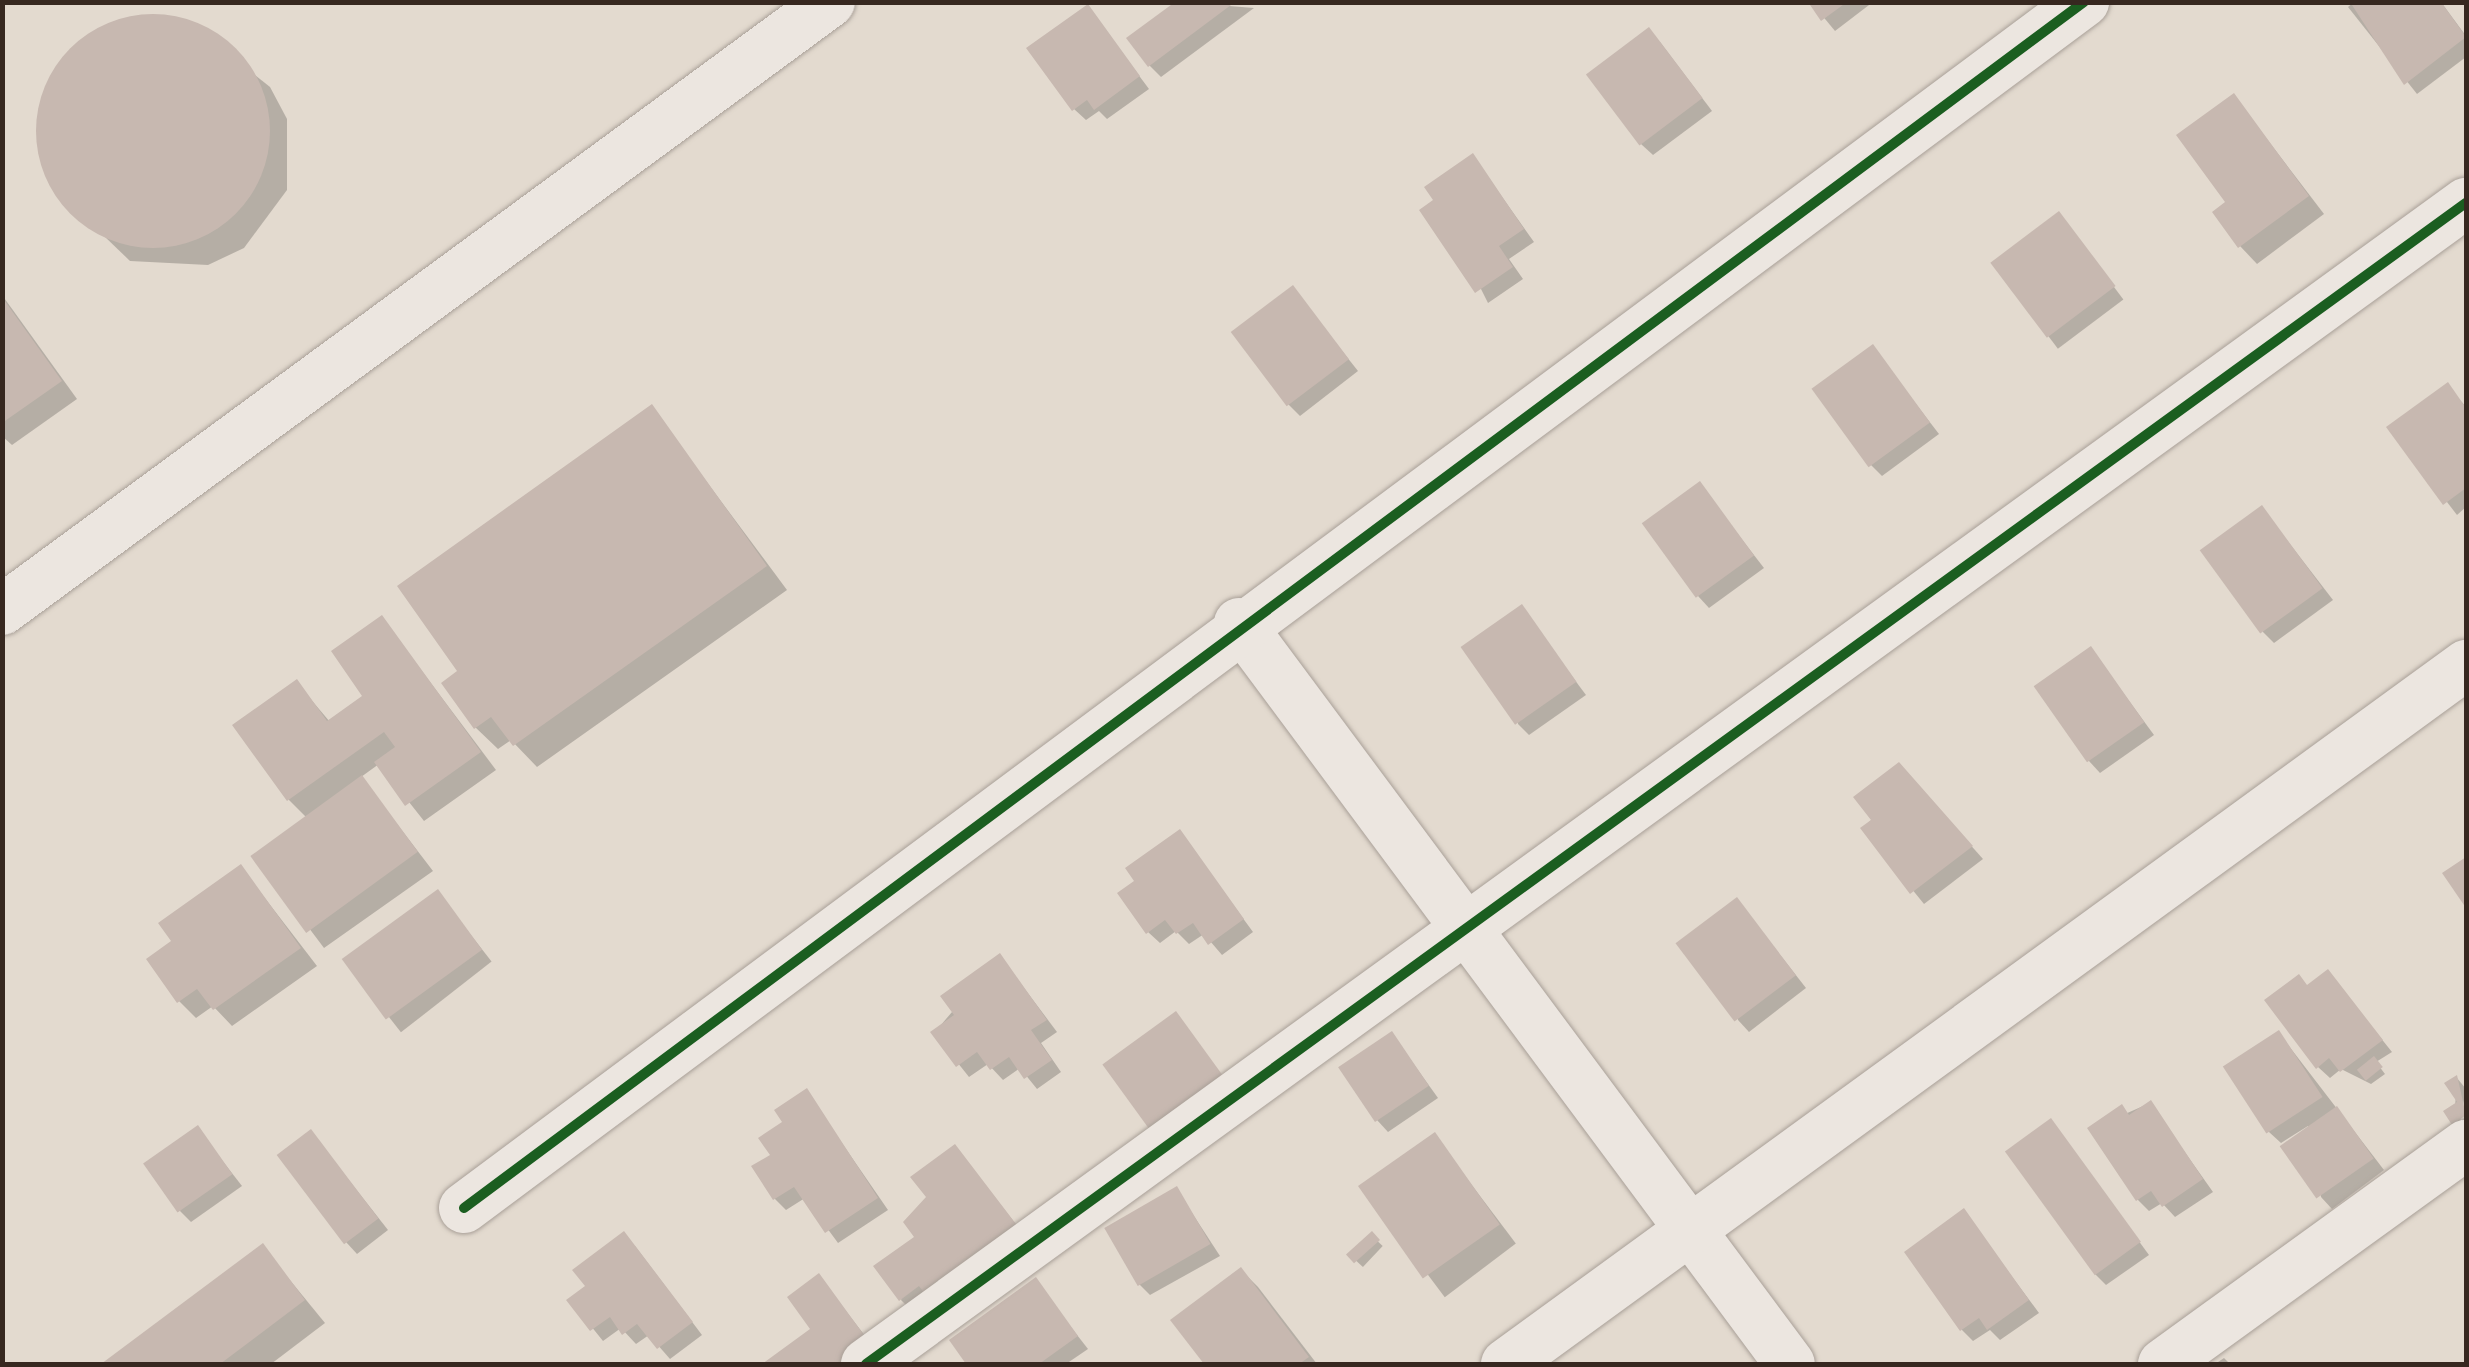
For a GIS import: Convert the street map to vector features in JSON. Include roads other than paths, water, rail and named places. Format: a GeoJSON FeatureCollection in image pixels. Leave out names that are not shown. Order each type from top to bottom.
{"type":"FeatureCollection","features":[{"type":"Feature","properties":{"kind":"street"},"geometry":{"type":"LineString","coordinates":[[2,610],[830,2]]}},
{"type":"Feature","properties":{"kind":"street"},"geometry":{"type":"LineString","coordinates":[[464,1208],[1239,623],[2084,2]]}},
{"type":"Feature","properties":{"kind":"street"},"geometry":{"type":"LineString","coordinates":[[866,1364],[2466,203]]}},
{"type":"Feature","properties":{"kind":"street"},"geometry":{"type":"LineString","coordinates":[[1239,623],[1790,1364]]}},
{"type":"Feature","properties":{"kind":"street"},"geometry":{"type":"LineString","coordinates":[[1506,1364],[2466,665]]}},
{"type":"Feature","properties":{"kind":"street"},"geometry":{"type":"LineString","coordinates":[[2163,1364],[2466,1145]]}}]}
